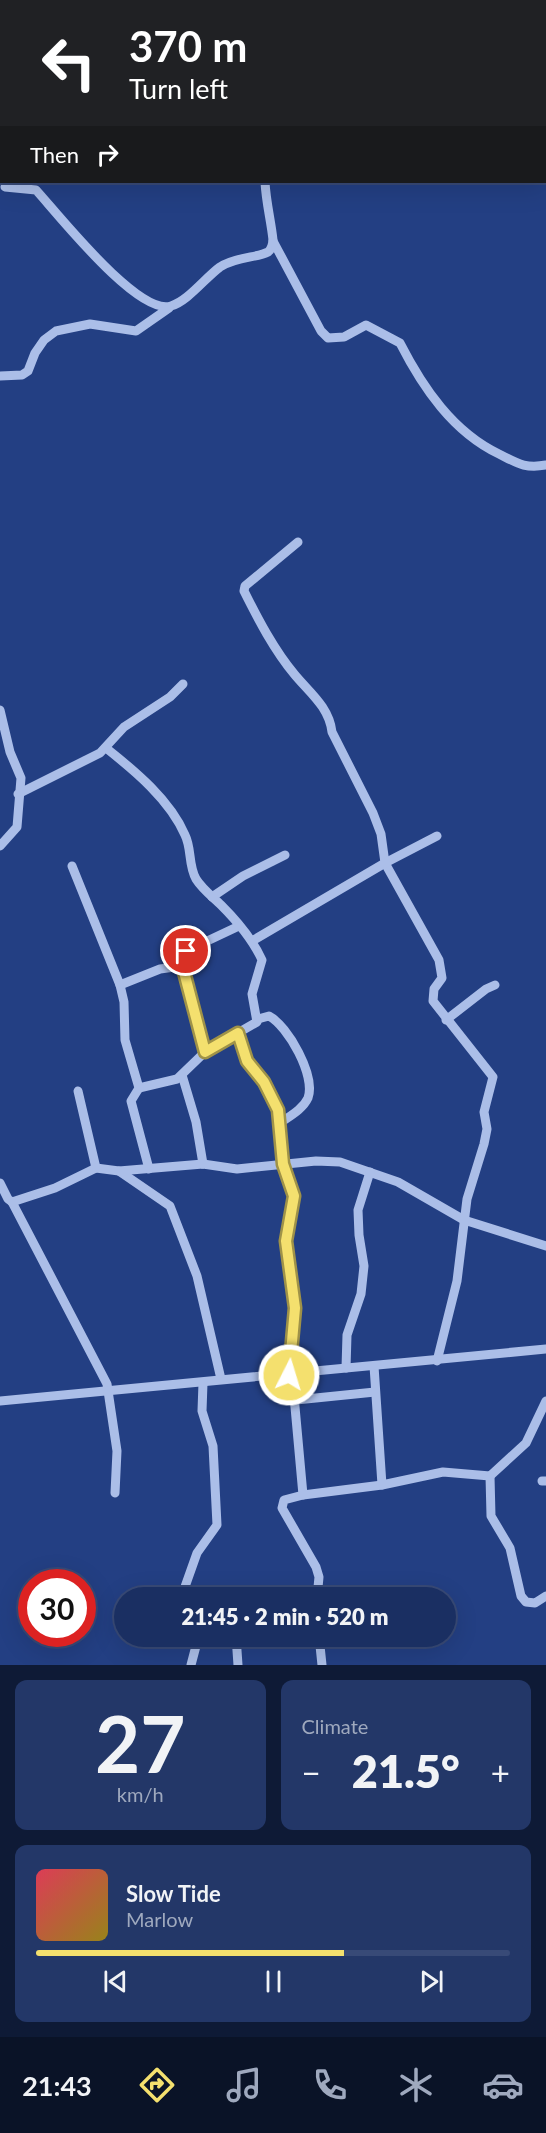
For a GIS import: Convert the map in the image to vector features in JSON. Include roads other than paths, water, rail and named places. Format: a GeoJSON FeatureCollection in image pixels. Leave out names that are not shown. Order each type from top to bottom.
{"type":"FeatureCollection","features":[{"type":"Feature","properties":{"kind":"street"},"geometry":{"type":"LineString","coordinates":[[265,183],[266,210],[273,241],[321,331],[333,340],[344,337],[366,325],[394,339],[400,344],[422,383],[470,439],[518,465],[530,468],[546,465]]}},
{"type":"Feature","properties":{"kind":"street"},"geometry":{"type":"LineString","coordinates":[[5,187],[36,190],[89,252],[121,282],[155,306],[171,306]]}},
{"type":"Feature","properties":{"kind":"street"},"geometry":{"type":"LineString","coordinates":[[0,376],[22,375],[28,371],[35,353],[44,340],[56,331],[90,324],[136,331],[225,264],[240,257],[268,252],[273,241]]}},
{"type":"Feature","properties":{"kind":"street"},"geometry":{"type":"LineString","coordinates":[[298,542],[245,586],[244,591],[294,674],[313,694],[330,720],[332,732],[373,813],[381,834],[385,863],[439,960],[442,978],[432,995],[446,1020],[493,1077],[484,1112],[487,1129],[484,1144],[467,1199],[457,1281],[436,1361]]}},
{"type":"Feature","properties":{"kind":"street"},"geometry":{"type":"LineString","coordinates":[[18,794],[95,757],[124,727],[170,697],[183,684]]}},
{"type":"Feature","properties":{"kind":"street"},"geometry":{"type":"LineString","coordinates":[[0,710],[10,753],[21,778],[17,827],[0,846]]}},
{"type":"Feature","properties":{"kind":"street"},"geometry":{"type":"LineString","coordinates":[[106,748],[150,787],[182,828],[187,838],[191,867],[201,885],[252,941],[262,960],[252,994],[258,1019]]}},
{"type":"Feature","properties":{"kind":"street"},"geometry":{"type":"LineString","coordinates":[[252,941],[385,863],[437,836]]}},
{"type":"Feature","properties":{"kind":"street"},"geometry":{"type":"LineString","coordinates":[[212,897],[243,876],[285,855]]}},
{"type":"Feature","properties":{"kind":"street"},"geometry":{"type":"LineString","coordinates":[[72,866],[120,985],[124,1002],[125,1040],[139,1088],[131,1101],[148,1169]]}},
{"type":"Feature","properties":{"kind":"street"},"geometry":{"type":"LineString","coordinates":[[180,965],[186,951],[239,926]]}},
{"type":"Feature","properties":{"kind":"street"},"geometry":{"type":"LineString","coordinates":[[120,985],[160,969],[180,965]]}},
{"type":"Feature","properties":{"kind":"street"},"geometry":{"type":"LineString","coordinates":[[180,965],[183,968],[205,1052]]}},
{"type":"Feature","properties":{"kind":"street"},"geometry":{"type":"LineString","coordinates":[[446,1020],[486,989],[495,985]]}},
{"type":"Feature","properties":{"kind":"street"},"geometry":{"type":"LineString","coordinates":[[139,1088],[170,1083],[182,1075],[205,1052],[254,1025],[258,1019],[269,1016],[275,1019],[299,1053],[309,1086],[304,1104],[280,1123]]}},
{"type":"Feature","properties":{"kind":"street"},"geometry":{"type":"LineString","coordinates":[[238,1033],[247,1061],[264,1082],[278,1110],[283,1164],[295,1202],[286,1241],[295,1308],[291,1374],[296,1400],[303,1495]]}},
{"type":"Feature","properties":{"kind":"street"},"geometry":{"type":"LineString","coordinates":[[182,1075],[196,1122],[203,1164]]}},
{"type":"Feature","properties":{"kind":"street"},"geometry":{"type":"LineString","coordinates":[[78,1091],[96,1168]]}},
{"type":"Feature","properties":{"kind":"street"},"geometry":{"type":"LineString","coordinates":[[12,1202],[55,1188],[96,1168],[119,1171],[203,1164],[237,1169],[316,1161],[340,1162],[398,1182],[464,1220],[546,1245]]}},
{"type":"Feature","properties":{"kind":"street"},"geometry":{"type":"LineString","coordinates":[[119,1171],[170,1206],[197,1276],[220,1379]]}},
{"type":"Feature","properties":{"kind":"street"},"geometry":{"type":"LineString","coordinates":[[346,1368],[347,1335],[362,1294],[364,1266],[358,1210],[370,1172]]}},
{"type":"Feature","properties":{"kind":"street"},"geometry":{"type":"LineString","coordinates":[[0,1183],[107,1384],[106,1391],[117,1450],[115,1493]]}},
{"type":"Feature","properties":{"kind":"street"},"geometry":{"type":"LineString","coordinates":[[0,1401],[546,1349]]}},
{"type":"Feature","properties":{"kind":"street"},"geometry":{"type":"LineString","coordinates":[[375,1366],[382,1485]]}},
{"type":"Feature","properties":{"kind":"street"},"geometry":{"type":"LineString","coordinates":[[185,1587],[197,1553],[217,1525],[213,1446],[202,1411],[203,1383]]}},
{"type":"Feature","properties":{"kind":"street"},"geometry":{"type":"LineString","coordinates":[[296,1400],[375,1392]]}},
{"type":"Feature","properties":{"kind":"street"},"geometry":{"type":"LineString","coordinates":[[318,1587],[319,1577],[316,1567],[282,1508],[287,1498],[382,1485],[442,1472],[490,1476],[525,1443],[546,1401]]}},
{"type":"Feature","properties":{"kind":"street"},"geometry":{"type":"LineString","coordinates":[[490,1476],[491,1516],[510,1548],[521,1596],[526,1602],[532,1604],[546,1596]]}},
{"type":"Feature","properties":{"kind":"street"},"geometry":{"type":"LineString","coordinates":[[190,1665],[196,1647]]}},
{"type":"Feature","properties":{"kind":"street"},"geometry":{"type":"LineString","coordinates":[[237,1647],[238,1665]]}},
{"type":"Feature","properties":{"kind":"street"},"geometry":{"type":"LineString","coordinates":[[320,1647],[322,1665]]}}]}
